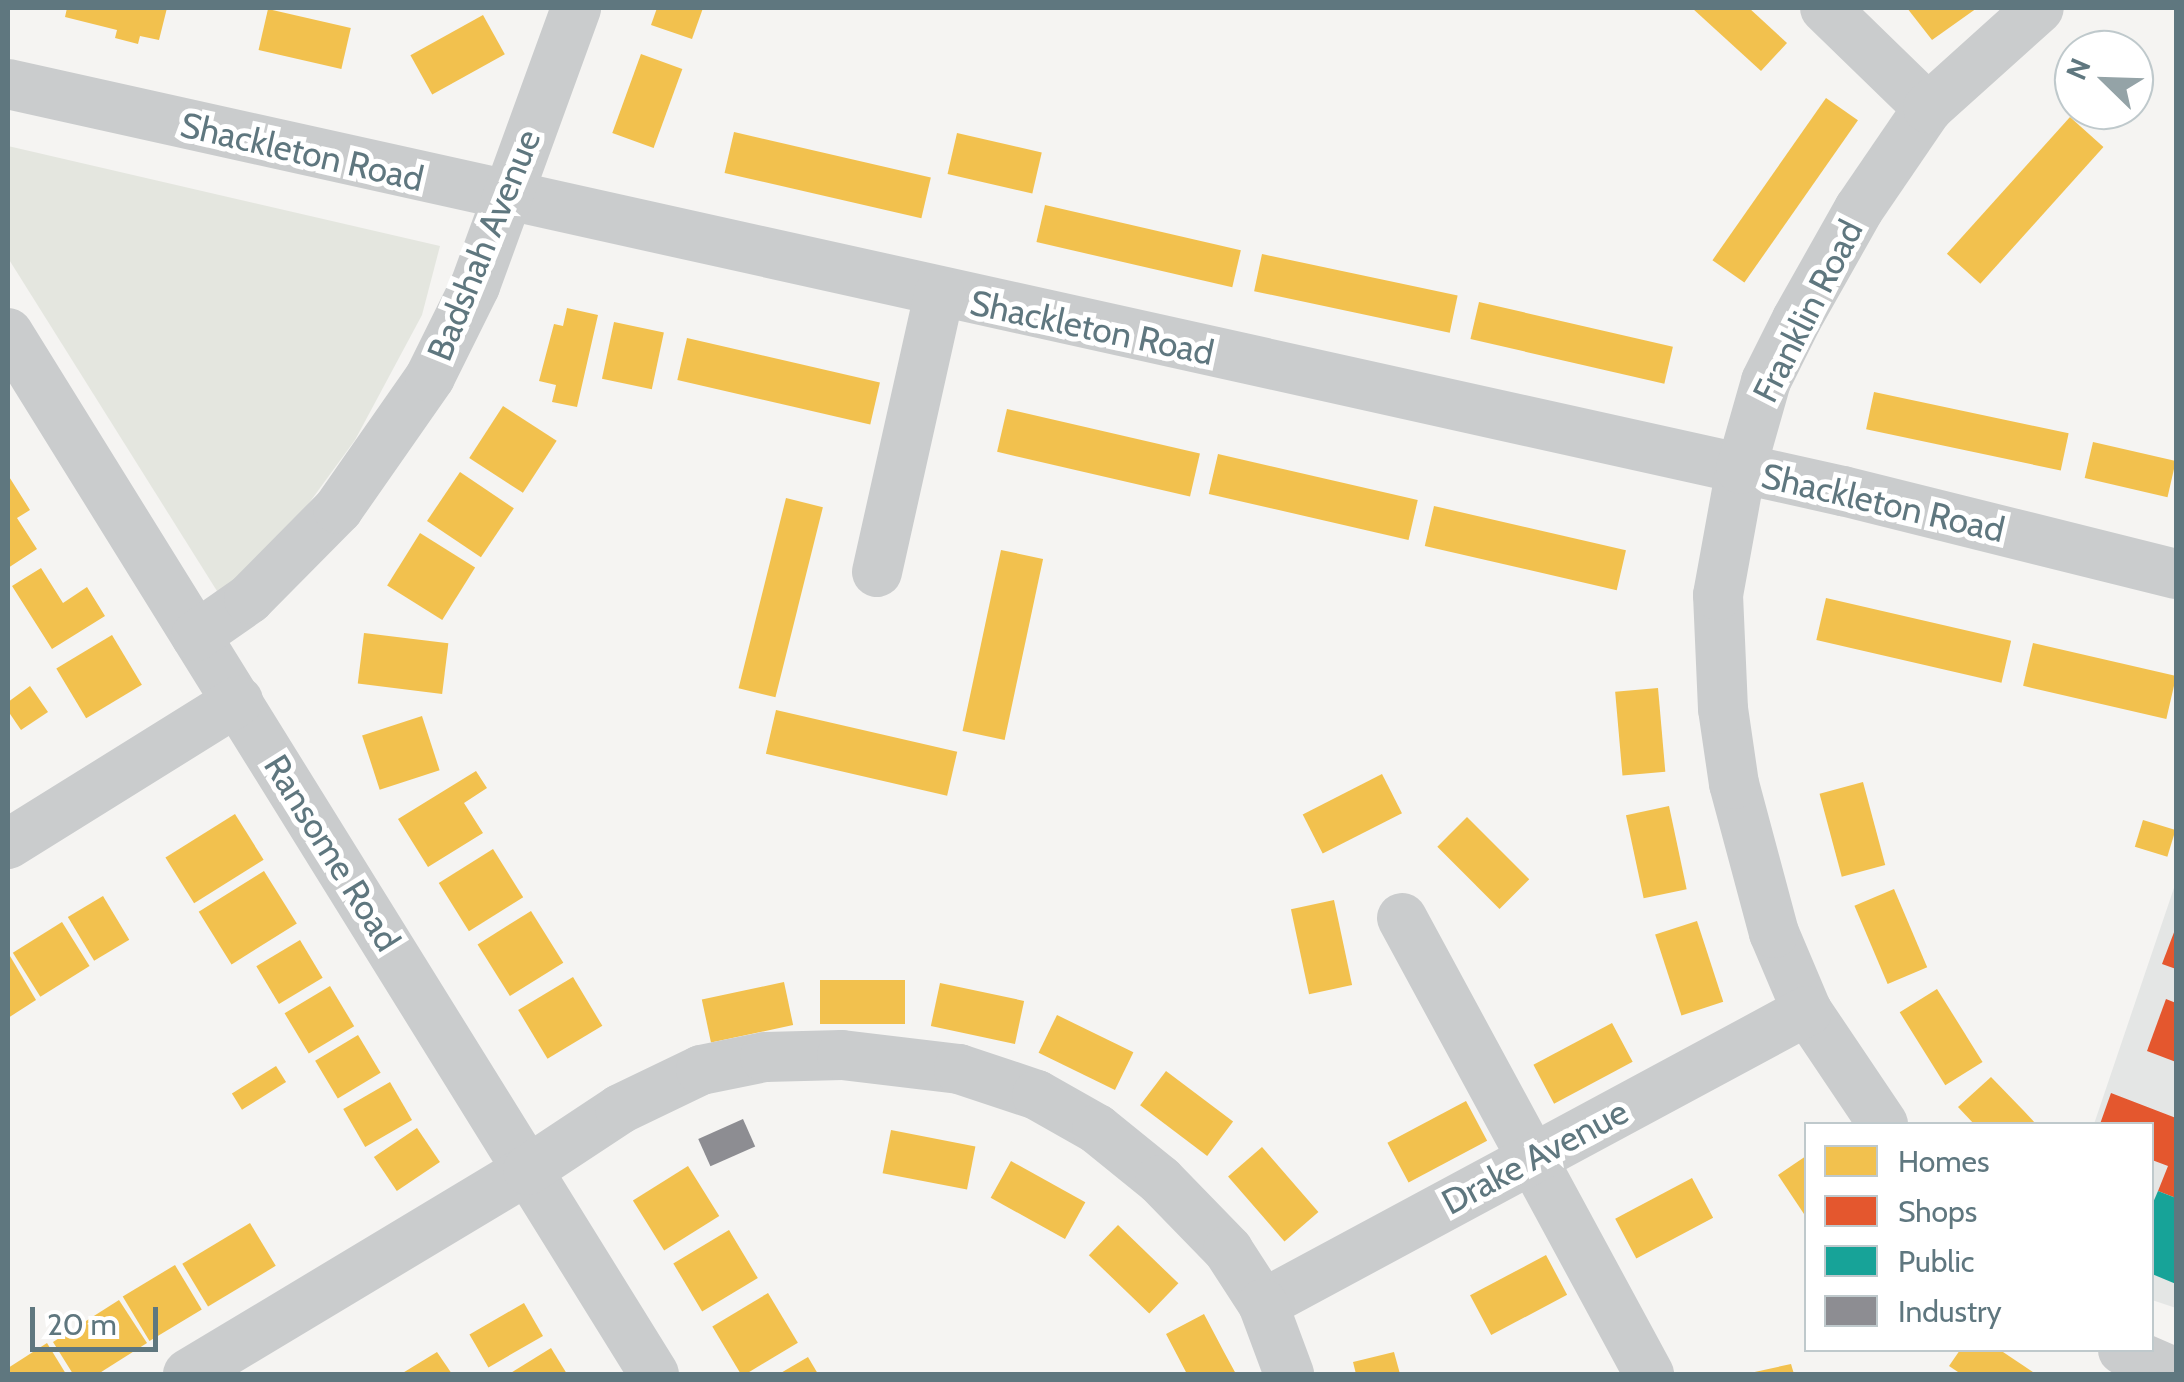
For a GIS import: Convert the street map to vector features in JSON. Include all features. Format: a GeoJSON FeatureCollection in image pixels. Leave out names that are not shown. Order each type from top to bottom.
{"type":"FeatureCollection","features":[{"type":"Feature","properties":{"kind":"street","name":"Badshah Avenue"},"geometry":{"type":"LineString","coordinates":[[196,636],[249,598],[338,510],[430,377],[476,286],[576,8]]}},
{"type":"Feature","properties":{"kind":"street"},"geometry":{"type":"LineString","coordinates":[[1825,8],[1928,108]]}},
{"type":"Feature","properties":{"kind":"street","name":"Franklin Road"},"geometry":{"type":"LineString","coordinates":[[1882,1122],[1807,1011],[1774,933],[1753,866],[1723,709],[1718,595],[1741,469],[1766,381],[1797,320],[1859,210],[1928,108],[2039,8]]}},
{"type":"Feature","properties":{"kind":"street","name":"Shackleton Road"},"geometry":{"type":"LineString","coordinates":[[8,84],[939,294],[1741,469],[2176,574]]}},
{"type":"Feature","properties":{"kind":"street"},"geometry":{"type":"LineString","coordinates":[[876,572],[939,294]]}},
{"type":"Feature","properties":{"kind":"street","name":"Ransome Road"},"geometry":{"type":"LineString","coordinates":[[8,333],[654,1374]]}},
{"type":"Feature","properties":{"kind":"street"},"geometry":{"type":"LineString","coordinates":[[8,844],[238,701]]}},
{"type":"Feature","properties":{"kind":"street"},"geometry":{"type":"LineString","coordinates":[[1402,918],[1650,1374]]}},
{"type":"Feature","properties":{"kind":"street","name":"Drake Avenue"},"geometry":{"type":"LineString","coordinates":[[1263,1304],[1807,1011]]}},
{"type":"Feature","properties":{"kind":"street"},"geometry":{"type":"LineString","coordinates":[[188,1374],[528,1170],[620,1109],[701,1070],[765,1057],[842,1054],[959,1069],[1037,1096],[1096,1128],[1160,1180],[1228,1250],[1263,1304],[1289,1374]]}},
{"type":"Feature","properties":{"kind":"street"},"geometry":{"type":"LineString","coordinates":[[2127,1352],[2176,1374]]}},
{"type":"Feature","properties":{"kind":"shaded area"},"geometry":{"type":"Polygon","coordinates":[[[8,146],[440,246],[422,315],[355,440],[296,521],[222,599],[8,258],[8,146]]]}},
{"type":"Feature","properties":{"kind":"shaded area"},"geometry":{"type":"Polygon","coordinates":[[[2176,882],[2176,1308],[2154,1301],[2154,1122],[2095,1122],[2176,882]]]}},
{"type":"Feature","properties":{"kind":"building: Homes"},"geometry":{"type":"Polygon","coordinates":[[[67,8],[167,8],[159,40],[140,36],[138,44],[115,38],[117,30],[65,17],[67,8]]]}},
{"type":"Feature","properties":{"kind":"building: Homes"},"geometry":{"type":"Polygon","coordinates":[[[657,8],[703,8],[692,39],[651,25],[657,8]]]}},
{"type":"Feature","properties":{"kind":"building: Homes"},"geometry":{"type":"Polygon","coordinates":[[[1692,8],[1749,8],[1787,43],[1761,71],[1692,8]]]}},
{"type":"Feature","properties":{"kind":"building: Homes"},"geometry":{"type":"Polygon","coordinates":[[[1907,8],[1977,8],[1932,40],[1907,8]]]}},
{"type":"Feature","properties":{"kind":"building: Homes"},"geometry":{"type":"Polygon","coordinates":[[[268,9],[351,28],[341,69],[259,50],[268,9]]]}},
{"type":"Feature","properties":{"kind":"building: Homes"},"geometry":{"type":"Polygon","coordinates":[[[483,15],[505,54],[432,95],[410,55],[483,15]]]}},
{"type":"Feature","properties":{"kind":"building: Homes"},"geometry":{"type":"Polygon","coordinates":[[[641,54],[682,69],[654,148],[612,133],[641,54]]]}},
{"type":"Feature","properties":{"kind":"building: Homes"},"geometry":{"type":"Polygon","coordinates":[[[1826,98],[1858,120],[1744,283],[1712,260],[1826,98]]]}},
{"type":"Feature","properties":{"kind":"building: Homes"},"geometry":{"type":"Polygon","coordinates":[[[2058,130],[2084,130],[2103,147],[1980,284],[1947,254],[2058,130]]]}},
{"type":"Feature","properties":{"kind":"building: Homes"},"geometry":{"type":"Polygon","coordinates":[[[734,132],[931,177],[921,218],[725,173],[734,132]]]}},
{"type":"Feature","properties":{"kind":"building: Homes"},"geometry":{"type":"Polygon","coordinates":[[[957,133],[1042,153],[1032,193],[948,174],[957,133]]]}},
{"type":"Feature","properties":{"kind":"building: Homes"},"geometry":{"type":"Polygon","coordinates":[[[1045,205],[1241,250],[1232,287],[1036,242],[1045,205]]]}},
{"type":"Feature","properties":{"kind":"building: Homes"},"geometry":{"type":"Polygon","coordinates":[[[1262,254],[1458,296],[1450,333],[1254,291],[1262,254]]]}},
{"type":"Feature","properties":{"kind":"building: Homes"},"geometry":{"type":"Polygon","coordinates":[[[1479,302],[1673,347],[1664,384],[1470,339],[1479,302]]]}},
{"type":"Feature","properties":{"kind":"building: Homes"},"geometry":{"type":"Polygon","coordinates":[[[567,308],[598,315],[577,407],[552,402],[556,385],[539,381],[554,324],[563,326],[567,308]]]}},
{"type":"Feature","properties":{"kind":"building: Homes"},"geometry":{"type":"Polygon","coordinates":[[[614,322],[664,333],[652,389],[602,379],[614,322]]]}},
{"type":"Feature","properties":{"kind":"building: Homes"},"geometry":{"type":"Polygon","coordinates":[[[687,338],[880,383],[870,424],[677,380],[687,338]]]}},
{"type":"Feature","properties":{"kind":"building: Homes"},"geometry":{"type":"Polygon","coordinates":[[[1874,392],[2069,433],[2061,471],[1866,429],[1874,392]]]}},
{"type":"Feature","properties":{"kind":"building: Homes"},"geometry":{"type":"Polygon","coordinates":[[[503,406],[557,441],[523,493],[469,458],[503,406]]]}},
{"type":"Feature","properties":{"kind":"building: Homes"},"geometry":{"type":"Polygon","coordinates":[[[1007,409],[1200,454],[1190,496],[997,452],[1007,409]]]}},
{"type":"Feature","properties":{"kind":"building: Homes"},"geometry":{"type":"Polygon","coordinates":[[[2093,442],[2176,461],[2167,497],[2085,478],[2093,442]]]}},
{"type":"Feature","properties":{"kind":"building: Homes"},"geometry":{"type":"Polygon","coordinates":[[[1218,454],[1418,500],[1409,540],[1209,494],[1218,454]]]}},
{"type":"Feature","properties":{"kind":"building: Homes"},"geometry":{"type":"Polygon","coordinates":[[[460,472],[514,508],[481,557],[427,521],[460,472]]]}},
{"type":"Feature","properties":{"kind":"building: Homes"},"geometry":{"type":"Polygon","coordinates":[[[8,475],[30,510],[17,518],[37,549],[8,568],[8,475]]]}},
{"type":"Feature","properties":{"kind":"building: Homes"},"geometry":{"type":"Polygon","coordinates":[[[786,498],[823,507],[775,697],[739,688],[786,498]]]}},
{"type":"Feature","properties":{"kind":"building: Homes"},"geometry":{"type":"Polygon","coordinates":[[[1434,506],[1626,550],[1617,590],[1425,546],[1434,506]]]}},
{"type":"Feature","properties":{"kind":"building: Homes"},"geometry":{"type":"Polygon","coordinates":[[[420,533],[475,567],[442,620],[387,586],[420,533]]]}},
{"type":"Feature","properties":{"kind":"building: Homes"},"geometry":{"type":"Polygon","coordinates":[[[1001,550],[1043,559],[1005,740],[963,731],[1001,550]]]}},
{"type":"Feature","properties":{"kind":"building: Homes"},"geometry":{"type":"Polygon","coordinates":[[[41,568],[63,603],[87,587],[105,616],[52,649],[12,586],[41,568]]]}},
{"type":"Feature","properties":{"kind":"building: Homes"},"geometry":{"type":"Polygon","coordinates":[[[1826,598],[2011,641],[2001,683],[1816,640],[1826,598]]]}},
{"type":"Feature","properties":{"kind":"building: Homes"},"geometry":{"type":"Polygon","coordinates":[[[364,633],[448,643],[442,694],[358,684],[364,633]]]}},
{"type":"Feature","properties":{"kind":"building: Homes"},"geometry":{"type":"Polygon","coordinates":[[[112,635],[142,685],[86,718],[56,668],[112,635]]]}},
{"type":"Feature","properties":{"kind":"building: Homes"},"geometry":{"type":"Polygon","coordinates":[[[2033,643],[2176,676],[2166,719],[2023,686],[2033,643]]]}},
{"type":"Feature","properties":{"kind":"building: Homes"},"geometry":{"type":"Polygon","coordinates":[[[30,686],[48,712],[21,730],[8,711],[8,702],[30,686]]]}},
{"type":"Feature","properties":{"kind":"building: Homes"},"geometry":{"type":"Polygon","coordinates":[[[1658,688],[1665,772],[1622,775],[1615,692],[1658,688]]]}},
{"type":"Feature","properties":{"kind":"building: Homes"},"geometry":{"type":"Polygon","coordinates":[[[776,710],[957,752],[947,796],[766,754],[776,710]]]}},
{"type":"Feature","properties":{"kind":"building: Homes"},"geometry":{"type":"Polygon","coordinates":[[[422,716],[440,770],[380,790],[362,735],[422,716]]]}},
{"type":"Feature","properties":{"kind":"building: Homes"},"geometry":{"type":"Polygon","coordinates":[[[476,771],[487,788],[464,803],[483,833],[428,867],[398,819],[476,771]]]}},
{"type":"Feature","properties":{"kind":"building: Homes"},"geometry":{"type":"Polygon","coordinates":[[[1382,774],[1402,813],[1323,854],[1303,814],[1382,774]]]}},
{"type":"Feature","properties":{"kind":"building: Homes"},"geometry":{"type":"Polygon","coordinates":[[[1863,782],[1885,865],[1842,877],[1820,794],[1863,782]]]}},
{"type":"Feature","properties":{"kind":"building: Homes"},"geometry":{"type":"Polygon","coordinates":[[[1669,806],[1687,889],[1644,898],[1626,815],[1669,806]]]}},
{"type":"Feature","properties":{"kind":"building: Homes"},"geometry":{"type":"Polygon","coordinates":[[[235,814],[264,860],[194,903],[165,857],[235,814]]]}},
{"type":"Feature","properties":{"kind":"building: Homes"},"geometry":{"type":"Polygon","coordinates":[[[1467,817],[1529,879],[1500,909],[1437,847],[1467,817]]]}},
{"type":"Feature","properties":{"kind":"building: Homes"},"geometry":{"type":"Polygon","coordinates":[[[2143,820],[2176,830],[2167,857],[2135,847],[2143,820]]]}},
{"type":"Feature","properties":{"kind":"building: Homes"},"geometry":{"type":"Polygon","coordinates":[[[493,849],[523,897],[469,931],[439,883],[493,849]]]}},
{"type":"Feature","properties":{"kind":"building: Homes"},"geometry":{"type":"Polygon","coordinates":[[[264,871],[297,924],[232,964],[199,912],[264,871]]]}},
{"type":"Feature","properties":{"kind":"building: Homes"},"geometry":{"type":"Polygon","coordinates":[[[1894,889],[1927,967],[1888,984],[1854,906],[1894,889]]]}},
{"type":"Feature","properties":{"kind":"building: Homes"},"geometry":{"type":"Polygon","coordinates":[[[103,896],[129,940],[94,961],[68,917],[103,896]]]}},
{"type":"Feature","properties":{"kind":"building: Homes"},"geometry":{"type":"Polygon","coordinates":[[[1334,900],[1352,985],[1309,994],[1291,909],[1334,900]]]}},
{"type":"Feature","properties":{"kind":"building: Homes"},"geometry":{"type":"Polygon","coordinates":[[[531,911],[563,963],[510,996],[478,944],[531,911]]]}},
{"type":"Feature","properties":{"kind":"building: Homes"},"geometry":{"type":"Polygon","coordinates":[[[1697,921],[1723,1002],[1681,1015],[1655,935],[1697,921]]]}},
{"type":"Feature","properties":{"kind":"building: Homes"},"geometry":{"type":"Polygon","coordinates":[[[62,922],[90,966],[40,997],[13,953],[62,922]]]}},
{"type":"Feature","properties":{"kind":"building: Homes"},"geometry":{"type":"Polygon","coordinates":[[[300,940],[323,978],[279,1004],[256,966],[300,940]]]}},
{"type":"Feature","properties":{"kind":"building: Homes"},"geometry":{"type":"Polygon","coordinates":[[[8,958],[36,1000],[8,1018],[8,958]]]}},
{"type":"Feature","properties":{"kind":"building: Homes"},"geometry":{"type":"Polygon","coordinates":[[[573,977],[602,1026],[547,1059],[518,1010],[573,977]]]}},
{"type":"Feature","properties":{"kind":"building: Homes"},"geometry":{"type":"Polygon","coordinates":[[[820,980],[905,980],[905,1024],[820,1024],[820,980]]]}},
{"type":"Feature","properties":{"kind":"building: Homes"},"geometry":{"type":"Polygon","coordinates":[[[784,982],[793,1025],[711,1043],[702,999],[784,982]]]}},
{"type":"Feature","properties":{"kind":"building: Homes"},"geometry":{"type":"Polygon","coordinates":[[[940,983],[1024,1001],[1015,1044],[931,1026],[940,983]]]}},
{"type":"Feature","properties":{"kind":"building: Homes"},"geometry":{"type":"Polygon","coordinates":[[[330,986],[354,1026],[309,1054],[285,1013],[330,986]]]}},
{"type":"Feature","properties":{"kind":"building: Homes"},"geometry":{"type":"Polygon","coordinates":[[[1937,989],[1983,1062],[1945,1085],[1900,1012],[1937,989]]]}},
{"type":"Feature","properties":{"kind":"building: Homes"},"geometry":{"type":"Polygon","coordinates":[[[1057,1015],[1133,1052],[1115,1090],[1039,1053],[1057,1015]]]}},
{"type":"Feature","properties":{"kind":"building: Homes"},"geometry":{"type":"Polygon","coordinates":[[[1612,1023],[1633,1062],[1554,1104],[1533,1065],[1612,1023]]]}},
{"type":"Feature","properties":{"kind":"building: Homes"},"geometry":{"type":"Polygon","coordinates":[[[358,1035],[381,1073],[338,1098],[315,1061],[358,1035]]]}},
{"type":"Feature","properties":{"kind":"building: Homes"},"geometry":{"type":"Polygon","coordinates":[[[276,1066],[286,1082],[242,1110],[232,1094],[276,1066]]]}},
{"type":"Feature","properties":{"kind":"building: Homes"},"geometry":{"type":"Polygon","coordinates":[[[1166,1071],[1233,1122],[1207,1156],[1140,1105],[1166,1071]]]}},
{"type":"Feature","properties":{"kind":"building: Homes"},"geometry":{"type":"Polygon","coordinates":[[[1991,1077],[2034,1122],[1972,1122],[1958,1107],[1991,1077]]]}},
{"type":"Feature","properties":{"kind":"building: Homes"},"geometry":{"type":"Polygon","coordinates":[[[390,1082],[412,1120],[365,1147],[343,1109],[390,1082]]]}},
{"type":"Feature","properties":{"kind":"building: Homes"},"geometry":{"type":"Polygon","coordinates":[[[1466,1101],[1487,1141],[1409,1183],[1387,1143],[1466,1101]]]}},
{"type":"Feature","properties":{"kind":"building: Homes"},"geometry":{"type":"Polygon","coordinates":[[[417,1128],[440,1162],[397,1191],[374,1157],[417,1128]]]}},
{"type":"Feature","properties":{"kind":"building: Homes"},"geometry":{"type":"Polygon","coordinates":[[[891,1130],[975,1146],[967,1190],[883,1173],[891,1130]]]}},
{"type":"Feature","properties":{"kind":"building: Homes"},"geometry":{"type":"Polygon","coordinates":[[[1262,1147],[1318,1212],[1284,1241],[1228,1177],[1262,1147]]]}},
{"type":"Feature","properties":{"kind":"building: Homes"},"geometry":{"type":"Polygon","coordinates":[[[1804,1157],[1804,1214],[1778,1175],[1804,1157]]]}},
{"type":"Feature","properties":{"kind":"building: Homes"},"geometry":{"type":"Polygon","coordinates":[[[1011,1161],[1085,1202],[1065,1239],[991,1198],[1011,1161]]]}},
{"type":"Feature","properties":{"kind":"building: Homes"},"geometry":{"type":"Polygon","coordinates":[[[688,1166],[719,1216],[664,1250],[633,1200],[688,1166]]]}},
{"type":"Feature","properties":{"kind":"building: Homes"},"geometry":{"type":"Polygon","coordinates":[[[1692,1178],[1713,1218],[1636,1259],[1615,1219],[1692,1178]]]}},
{"type":"Feature","properties":{"kind":"building: Homes"},"geometry":{"type":"Polygon","coordinates":[[[250,1223],[276,1266],[208,1307],[182,1264],[250,1223]]]}},
{"type":"Feature","properties":{"kind":"building: Homes"},"geometry":{"type":"Polygon","coordinates":[[[1118,1225],[1178,1283],[1149,1314],[1089,1255],[1118,1225]]]}},
{"type":"Feature","properties":{"kind":"building: Homes"},"geometry":{"type":"Polygon","coordinates":[[[729,1230],[758,1278],[702,1311],[673,1263],[729,1230]]]}},
{"type":"Feature","properties":{"kind":"building: Homes"},"geometry":{"type":"Polygon","coordinates":[[[1546,1255],[1567,1295],[1491,1335],[1470,1295],[1546,1255]]]}},
{"type":"Feature","properties":{"kind":"building: Homes"},"geometry":{"type":"Polygon","coordinates":[[[175,1265],[202,1310],[149,1341],[123,1296],[175,1265]]]}},
{"type":"Feature","properties":{"kind":"building: Homes"},"geometry":{"type":"Polygon","coordinates":[[[768,1293],[798,1343],[741,1374],[712,1326],[768,1293]]]}},
{"type":"Feature","properties":{"kind":"building: Homes"},"geometry":{"type":"Polygon","coordinates":[[[119,1300],[147,1343],[98,1374],[73,1374],[53,1342],[119,1300]]]}},
{"type":"Feature","properties":{"kind":"building: Homes"},"geometry":{"type":"Polygon","coordinates":[[[524,1303],[543,1336],[488,1367],[469,1334],[524,1303]]]}},
{"type":"Feature","properties":{"kind":"building: Homes"},"geometry":{"type":"Polygon","coordinates":[[[1204,1314],[1236,1374],[1187,1374],[1166,1334],[1204,1314]]]}},
{"type":"Feature","properties":{"kind":"building: Homes"},"geometry":{"type":"Polygon","coordinates":[[[47,1343],[66,1374],[8,1374],[8,1368],[47,1343]]]}},
{"type":"Feature","properties":{"kind":"building: Homes"},"geometry":{"type":"Polygon","coordinates":[[[551,1348],[567,1374],[509,1374],[551,1348]]]}},
{"type":"Feature","properties":{"kind":"building: Homes"},"geometry":{"type":"Polygon","coordinates":[[[437,1352],[452,1374],[401,1374],[437,1352]]]}},
{"type":"Feature","properties":{"kind":"building: Homes"},"geometry":{"type":"Polygon","coordinates":[[[1394,1352],[1400,1374],[1356,1374],[1353,1362],[1394,1352]]]}},
{"type":"Feature","properties":{"kind":"building: Homes"},"geometry":{"type":"Polygon","coordinates":[[[1959,1352],[2003,1352],[2036,1374],[1961,1374],[1949,1366],[1959,1352]]]}},
{"type":"Feature","properties":{"kind":"building: Homes"},"geometry":{"type":"Polygon","coordinates":[[[808,1357],[818,1374],[779,1374],[808,1357]]]}},
{"type":"Feature","properties":{"kind":"building: Homes"},"geometry":{"type":"Polygon","coordinates":[[[1791,1364],[1794,1374],[1750,1374],[1750,1373],[1791,1364]]]}},
{"type":"Feature","properties":{"kind":"building: Shops"},"geometry":{"type":"Polygon","coordinates":[[[2176,927],[2176,969],[2162,964],[2176,927]]]}},
{"type":"Feature","properties":{"kind":"building: Shops"},"geometry":{"type":"Polygon","coordinates":[[[2166,999],[2176,1003],[2176,1062],[2147,1051],[2166,999]]]}},
{"type":"Feature","properties":{"kind":"building: Shops"},"geometry":{"type":"Polygon","coordinates":[[[2111,1093],[2176,1118],[2176,1198],[2158,1191],[2168,1166],[2154,1161],[2154,1122],[2101,1122],[2111,1093]]]}},
{"type":"Feature","properties":{"kind":"building: Public"},"geometry":{"type":"Polygon","coordinates":[[[2158,1191],[2176,1198],[2176,1284],[2154,1275],[2154,1200],[2158,1191]]]}},
{"type":"Feature","properties":{"kind":"building: Industry"},"geometry":{"type":"Polygon","coordinates":[[[743,1119],[755,1146],[710,1166],[698,1139],[743,1119]]]}}]}
